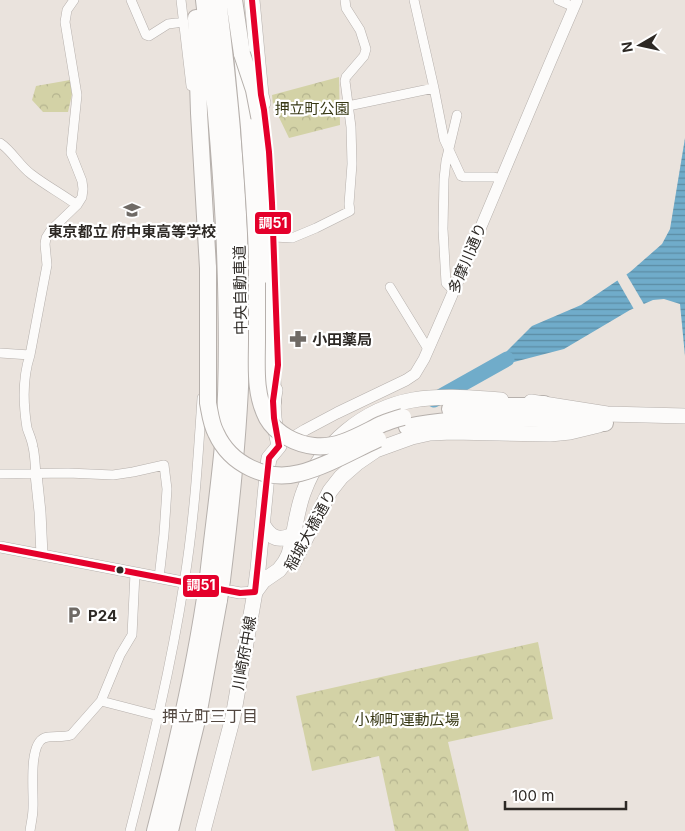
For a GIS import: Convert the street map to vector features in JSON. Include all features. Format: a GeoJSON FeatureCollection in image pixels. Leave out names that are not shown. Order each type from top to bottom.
{"type":"FeatureCollection","features":[{"type":"Feature","properties":{"kind":"highway"},"geometry":{"type":"LineString","coordinates":[[196,0],[198,113],[208,268],[208,403],[215,432],[228,452],[240,462],[263,473],[275,475],[298,474],[326,464],[386,435],[407,427],[429,422],[480,419],[554,420],[606,418]]}},
{"type":"Feature","properties":{"kind":"highway","name":"中央自動車道"},"geometry":{"type":"LineString","coordinates":[[204,0],[222,191],[227,298],[224,435],[215,579]]}},
{"type":"Feature","properties":{"kind":"highway","name":"中央自動車道"},"geometry":{"type":"LineString","coordinates":[[215,579],[237,440],[241,362],[240,250],[229,99],[218,0]]}},
{"type":"Feature","properties":{"kind":"highway"},"geometry":{"type":"LineString","coordinates":[[235,7],[242,54],[249,127],[257,258],[257,381],[261,402],[268,420],[292,440],[307,445],[320,446],[340,443],[403,417],[426,412],[544,404]]}},
{"type":"Feature","properties":{"kind":"highway"},"geometry":{"type":"LineString","coordinates":[[242,54],[254,90],[260,121],[268,232],[273,402]]}},
{"type":"Feature","properties":{"kind":"highway"},"geometry":{"type":"LineString","coordinates":[[170,831],[198,716],[215,579]]}},
{"type":"Feature","properties":{"kind":"highway"},"geometry":{"type":"LineString","coordinates":[[155,831],[183,717],[198,644],[212,599]]}},
{"type":"Feature","properties":{"kind":"main road"},"geometry":{"type":"LineString","coordinates":[[252,0],[264,110],[265,181],[261,381],[265,419],[279,446]]}},
{"type":"Feature","properties":{"kind":"main road"},"geometry":{"type":"LineString","coordinates":[[265,181],[274,236],[278,364],[273,402],[279,446]]}},
{"type":"Feature","properties":{"kind":"main road","name":"稲城大橋通り"},"geometry":{"type":"LineString","coordinates":[[255,592],[263,581],[279,570],[289,554],[300,501],[308,479],[323,456],[352,426],[376,412],[396,404],[414,400],[452,398],[526,401],[606,418]]}},
{"type":"Feature","properties":{"kind":"main road"},"geometry":{"type":"LineString","coordinates":[[606,418],[685,416]]}},
{"type":"Feature","properties":{"kind":"main road"},"geometry":{"type":"LineString","coordinates":[[606,418],[685,425]]}},
{"type":"Feature","properties":{"kind":"main road","name":"稲城大橋通り"},"geometry":{"type":"LineString","coordinates":[[255,592],[273,586],[288,571],[330,491],[341,477],[376,450],[412,437],[430,433],[560,433],[606,418]]}},
{"type":"Feature","properties":{"kind":"main road","name":"川崎府中線"},"geometry":{"type":"LineString","coordinates":[[203,831],[233,717],[255,592],[269,458],[279,446]]}},
{"type":"Feature","properties":{"kind":"main road"},"geometry":{"type":"LineString","coordinates":[[263,525],[272,536],[284,538],[293,535]]}},
{"type":"Feature","properties":{"kind":"street"},"geometry":{"type":"LineString","coordinates":[[42,555],[40,512],[33,446],[28,430],[23,390],[47,265],[46,238],[51,230],[77,205],[82,197],[82,181],[72,153],[77,95],[65,22],[68,10],[74,0]]}},
{"type":"Feature","properties":{"kind":"street"},"geometry":{"type":"LineString","coordinates":[[131,0],[146,35],[149,36],[168,24],[184,22]]}},
{"type":"Feature","properties":{"kind":"street"},"geometry":{"type":"LineString","coordinates":[[130,831],[159,716],[184,583],[198,467],[204,366],[203,263],[194,107],[181,0]]}},
{"type":"Feature","properties":{"kind":"street"},"geometry":{"type":"LineString","coordinates":[[274,236],[292,238],[350,211],[351,128],[345,81],[346,77],[364,56],[366,49],[360,30],[346,8],[345,0]]}},
{"type":"Feature","properties":{"kind":"street"},"geometry":{"type":"LineString","coordinates":[[414,0],[444,139],[461,176],[501,179]]}},
{"type":"Feature","properties":{"kind":"street","name":"多摩川通り"},"geometry":{"type":"LineString","coordinates":[[279,446],[313,426],[410,377],[417,370],[454,291],[559,40],[568,2]]}},
{"type":"Feature","properties":{"kind":"street"},"geometry":{"type":"LineString","coordinates":[[348,106],[434,88]]}},
{"type":"Feature","properties":{"kind":"street"},"geometry":{"type":"LineString","coordinates":[[454,291],[446,283],[443,229],[444,179],[448,149],[457,115]]}},
{"type":"Feature","properties":{"kind":"street"},"geometry":{"type":"LineString","coordinates":[[0,143],[8,148],[29,173],[77,205]]}},
{"type":"Feature","properties":{"kind":"street"},"geometry":{"type":"LineString","coordinates":[[390,287],[428,349]]}},
{"type":"Feature","properties":{"kind":"street"},"geometry":{"type":"LineString","coordinates":[[0,353],[30,355]]}},
{"type":"Feature","properties":{"kind":"street"},"geometry":{"type":"LineString","coordinates":[[0,474],[112,475],[164,465],[167,489],[164,534],[158,578]]}},
{"type":"Feature","properties":{"kind":"street"},"geometry":{"type":"LineString","coordinates":[[0,547],[240,593],[255,592]]}},
{"type":"Feature","properties":{"kind":"street"},"geometry":{"type":"LineString","coordinates":[[30,831],[33,808],[32,771],[37,745],[46,737],[66,737],[71,735],[101,701],[120,655],[132,635],[135,573]]}},
{"type":"Feature","properties":{"kind":"street"},"geometry":{"type":"LineString","coordinates":[[101,701],[159,716]]}},
{"type":"Feature","properties":{"kind":"green space","name":"押立町公園"},"geometry":{"type":"Polygon","coordinates":[[[339,77],[340,125],[289,138],[273,105],[272,95],[339,77]]]}},
{"type":"Feature","properties":{"kind":"green space"},"geometry":{"type":"Polygon","coordinates":[[[70,80],[72,94],[68,112],[43,112],[32,100],[36,86],[70,80]]]}},
{"type":"Feature","properties":{"kind":"green space","name":"小柳町運動広場"},"geometry":{"type":"Polygon","coordinates":[[[538,642],[553,719],[448,742],[469,831],[395,831],[379,756],[312,771],[296,696],[538,642]]]}},
{"type":"Feature","properties":{"kind":"water"},"geometry":{"type":"Polygon","coordinates":[[[685,138],[685,356],[680,304],[664,299],[653,300],[630,310],[564,349],[490,368],[532,326],[581,305],[630,272],[662,244],[670,229],[685,138]]]}},
{"type":"Feature","properties":{"kind":"pier"},"geometry":{"type":"Polygon","coordinates":[[[625,272],[645,306],[635,311],[616,278],[625,272]]]}},
{"type":"Feature","properties":{"kind":"waterway"},"geometry":{"type":"LineString","coordinates":[[434,400],[507,359]]}},
{"type":"Feature","properties":{"kind":"transit line","name":"調51"},"geometry":{"type":"LineString","coordinates":[[252,0],[261,95],[269,152],[278,365],[273,401],[279,446]]}},
{"type":"Feature","properties":{"kind":"transit line","name":"調51"},"geometry":{"type":"LineString","coordinates":[[0,547],[240,593],[255,592],[269,458],[279,446]]}},
{"type":"Feature","properties":{"kind":"place","name":"東京都立 府中東高等学校"},"geometry":{"type":"Point","coordinates":[132,210]}},
{"type":"Feature","properties":{"kind":"place","name":"小田薬局"},"geometry":{"type":"Point","coordinates":[298,339]}},
{"type":"Feature","properties":{"kind":"place","name":"P24"},"geometry":{"type":"Point","coordinates":[74,615]}},
{"type":"Feature","properties":{"kind":"district","name":"押立町三丁目"},"geometry":{"type":"Point","coordinates":[210,716]}}]}
